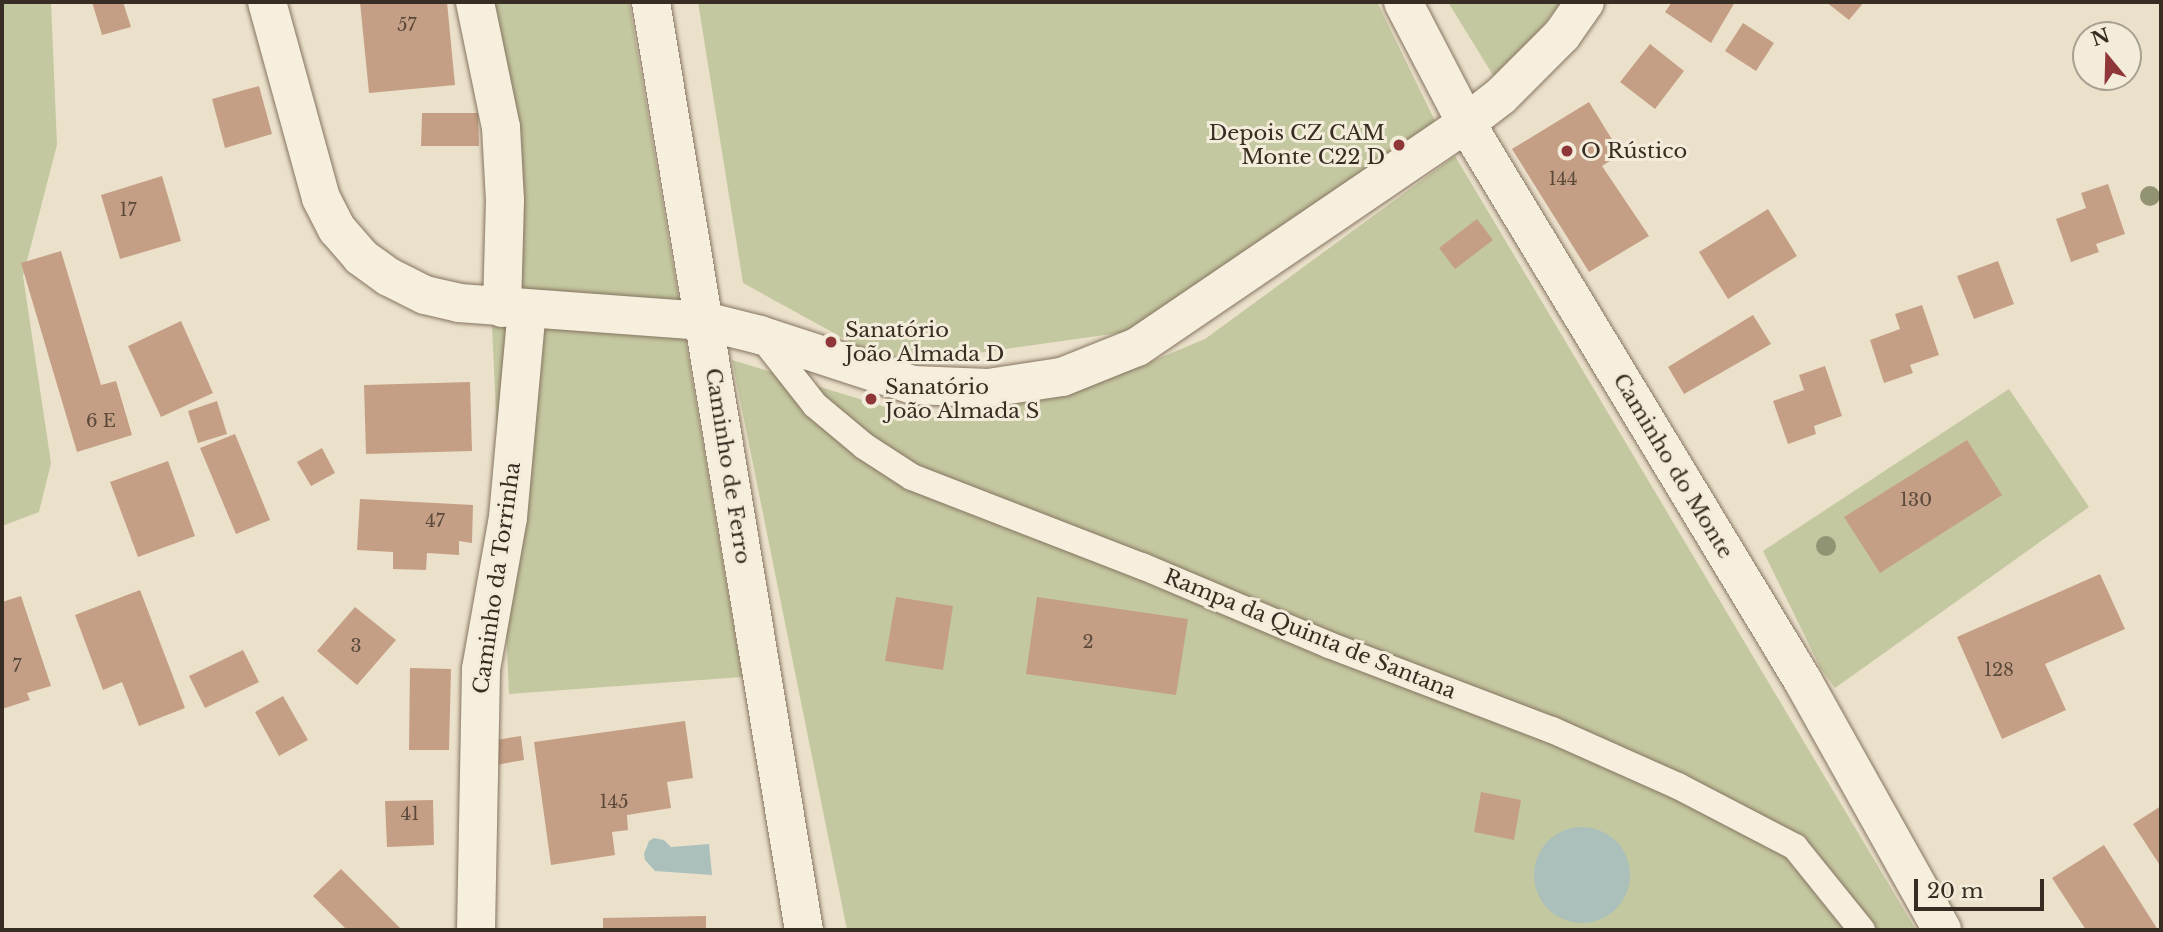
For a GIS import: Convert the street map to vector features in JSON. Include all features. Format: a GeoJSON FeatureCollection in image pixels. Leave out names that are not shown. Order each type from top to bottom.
{"type":"FeatureCollection","features":[{"type":"Feature","properties":{"kind":"street"},"geometry":{"type":"LineString","coordinates":[[267,2],[321,198],[337,229],[361,257],[389,277],[425,295],[460,303],[704,321],[760,335],[914,385],[988,388],[1062,377],[1137,347],[1466,123],[1501,96],[1562,35],[1585,2]]}},
{"type":"Feature","properties":{"kind":"street","name":"Caminho da Torrinha"},"geometry":{"type":"LineString","coordinates":[[475,2],[501,127],[515,309],[509,517],[481,669],[476,930]]}},
{"type":"Feature","properties":{"kind":"street","name":"Caminho de Ferro"},"geometry":{"type":"LineString","coordinates":[[651,2],[804,930]]}},
{"type":"Feature","properties":{"kind":"street","name":"Caminho do Monte"},"geometry":{"type":"LineString","coordinates":[[1403,2],[1466,123],[1803,681],[1942,930]]}},
{"type":"Feature","properties":{"kind":"lane","name":"Rampa da Quinta de Santana"},"geometry":{"type":"LineString","coordinates":[[760,335],[815,405],[864,446],[912,477],[1142,566],[1329,645],[1552,730],[1678,786],[1795,847],[1862,930]]}},
{"type":"Feature","properties":{"kind":"green space"},"geometry":{"type":"Polygon","coordinates":[[[2,2],[51,2],[57,145],[23,276],[51,463],[39,512],[2,526],[2,2]]]}},
{"type":"Feature","properties":{"kind":"green space"},"geometry":{"type":"Polygon","coordinates":[[[477,2],[629,2],[742,677],[509,694],[477,2]]]}},
{"type":"Feature","properties":{"kind":"green space"},"geometry":{"type":"Polygon","coordinates":[[[698,2],[1377,2],[1436,123],[1140,330],[892,365],[743,283],[698,2]]]}},
{"type":"Feature","properties":{"kind":"green space"},"geometry":{"type":"Polygon","coordinates":[[[1448,2],[1561,2],[1499,85],[1448,2]]]}},
{"type":"Feature","properties":{"kind":"green space"},"geometry":{"type":"Polygon","coordinates":[[[1455,156],[1916,930],[847,930],[732,360],[925,419],[1126,372],[1205,339],[1455,156]]]}},
{"type":"Feature","properties":{"kind":"green space"},"geometry":{"type":"Polygon","coordinates":[[[2009,389],[2089,507],[1835,688],[1821,669],[1763,551],[2009,389]]]}},
{"type":"Feature","properties":{"kind":"water"},"geometry":{"type":"Polygon","coordinates":[[[1582,827],[1600,830],[1616,841],[1627,857],[1630,875],[1627,893],[1616,909],[1600,920],[1582,923],[1564,920],[1548,909],[1537,893],[1534,875],[1537,857],[1548,841],[1564,830],[1582,827]]]}},
{"type":"Feature","properties":{"kind":"water"},"geometry":{"type":"Polygon","coordinates":[[[654,838],[664,840],[671,847],[709,844],[712,875],[655,871],[645,860],[644,854],[649,841],[654,838]]]}},
{"type":"Feature","properties":{"kind":"building"},"geometry":{"type":"Polygon","coordinates":[[[92,2],[123,2],[131,27],[102,35],[92,2]]]}},
{"type":"Feature","properties":{"kind":"building"},"geometry":{"type":"Polygon","coordinates":[[[360,2],[447,2],[455,85],[369,93],[360,2]]]}},
{"type":"Feature","properties":{"kind":"building"},"geometry":{"type":"Polygon","coordinates":[[[1672,2],[1735,2],[1711,43],[1665,12],[1672,2]]]}},
{"type":"Feature","properties":{"kind":"building"},"geometry":{"type":"Polygon","coordinates":[[[1826,2],[1864,2],[1849,20],[1826,2]]]}},
{"type":"Feature","properties":{"kind":"building"},"geometry":{"type":"Polygon","coordinates":[[[1743,23],[1774,43],[1756,71],[1725,51],[1743,23]]]}},
{"type":"Feature","properties":{"kind":"building"},"geometry":{"type":"Polygon","coordinates":[[[1650,44],[1684,71],[1655,109],[1620,82],[1650,44]]]}},
{"type":"Feature","properties":{"kind":"building"},"geometry":{"type":"Polygon","coordinates":[[[259,86],[272,134],[225,148],[212,99],[259,86]]]}},
{"type":"Feature","properties":{"kind":"building"},"geometry":{"type":"Polygon","coordinates":[[[1589,102],[1621,154],[1602,166],[1649,236],[1589,272],[1512,149],[1589,102]]]}},
{"type":"Feature","properties":{"kind":"building"},"geometry":{"type":"Polygon","coordinates":[[[422,113],[478,113],[479,146],[421,146],[422,113]]]}},
{"type":"Feature","properties":{"kind":"building"},"geometry":{"type":"Polygon","coordinates":[[[162,176],[181,241],[120,259],[101,195],[162,176]]]}},
{"type":"Feature","properties":{"kind":"building"},"geometry":{"type":"Polygon","coordinates":[[[2108,184],[2125,234],[2096,244],[2099,252],[2071,262],[2056,219],[2086,208],[2081,193],[2108,184]]]}},
{"type":"Feature","properties":{"kind":"building"},"geometry":{"type":"Polygon","coordinates":[[[1768,209],[1797,256],[1728,299],[1699,252],[1768,209]]]}},
{"type":"Feature","properties":{"kind":"building"},"geometry":{"type":"Polygon","coordinates":[[[1477,219],[1493,240],[1455,269],[1439,248],[1477,219]]]}},
{"type":"Feature","properties":{"kind":"building"},"geometry":{"type":"Polygon","coordinates":[[[61,251],[101,385],[116,381],[132,435],[77,452],[21,263],[61,251]]]}},
{"type":"Feature","properties":{"kind":"building"},"geometry":{"type":"Polygon","coordinates":[[[1998,261],[2014,304],[1974,319],[1957,276],[1998,261]]]}},
{"type":"Feature","properties":{"kind":"building"},"geometry":{"type":"Polygon","coordinates":[[[1922,305],[1939,355],[1910,365],[1913,373],[1884,383],[1870,340],[1900,329],[1895,314],[1922,305]]]}},
{"type":"Feature","properties":{"kind":"building"},"geometry":{"type":"Polygon","coordinates":[[[1753,315],[1771,344],[1684,394],[1668,367],[1753,315]]]}},
{"type":"Feature","properties":{"kind":"building"},"geometry":{"type":"Polygon","coordinates":[[[181,321],[213,393],[161,417],[128,346],[181,321]]]}},
{"type":"Feature","properties":{"kind":"building"},"geometry":{"type":"Polygon","coordinates":[[[1825,366],[1842,416],[1814,426],[1816,434],[1788,444],[1773,401],[1804,390],[1799,375],[1825,366]]]}},
{"type":"Feature","properties":{"kind":"building"},"geometry":{"type":"Polygon","coordinates":[[[470,382],[472,451],[366,454],[364,385],[470,382]]]}},
{"type":"Feature","properties":{"kind":"building"},"geometry":{"type":"Polygon","coordinates":[[[217,401],[227,434],[198,443],[188,411],[217,401]]]}},
{"type":"Feature","properties":{"kind":"building"},"geometry":{"type":"Polygon","coordinates":[[[235,434],[270,520],[236,534],[200,448],[235,434]]]}},
{"type":"Feature","properties":{"kind":"building"},"geometry":{"type":"Polygon","coordinates":[[[1967,440],[2002,495],[1880,573],[1844,517],[1967,440]]]}},
{"type":"Feature","properties":{"kind":"building"},"geometry":{"type":"Polygon","coordinates":[[[322,448],[335,473],[311,486],[297,462],[322,448]]]}},
{"type":"Feature","properties":{"kind":"building"},"geometry":{"type":"Polygon","coordinates":[[[168,461],[195,536],[138,557],[110,482],[168,461]]]}},
{"type":"Feature","properties":{"kind":"building"},"geometry":{"type":"Polygon","coordinates":[[[360,499],[473,505],[472,543],[459,541],[459,555],[427,553],[426,570],[393,569],[393,552],[357,550],[360,499]]]}},
{"type":"Feature","properties":{"kind":"building"},"geometry":{"type":"Polygon","coordinates":[[[2100,574],[2125,629],[2045,664],[2066,710],[2002,739],[1957,637],[2100,574]]]}},
{"type":"Feature","properties":{"kind":"building"},"geometry":{"type":"Polygon","coordinates":[[[140,590],[185,708],[139,726],[122,682],[103,690],[75,615],[140,590]]]}},
{"type":"Feature","properties":{"kind":"building"},"geometry":{"type":"Polygon","coordinates":[[[21,596],[51,686],[27,693],[30,700],[2,709],[2,602],[21,596]]]}},
{"type":"Feature","properties":{"kind":"building"},"geometry":{"type":"Polygon","coordinates":[[[896,597],[953,606],[943,670],[885,661],[896,597]]]}},
{"type":"Feature","properties":{"kind":"building"},"geometry":{"type":"Polygon","coordinates":[[[1037,597],[1188,619],[1176,695],[1026,674],[1037,597]]]}},
{"type":"Feature","properties":{"kind":"building"},"geometry":{"type":"Polygon","coordinates":[[[355,607],[396,640],[357,685],[317,651],[355,607]]]}},
{"type":"Feature","properties":{"kind":"building"},"geometry":{"type":"Polygon","coordinates":[[[243,650],[259,682],[205,708],[189,676],[243,650]]]}},
{"type":"Feature","properties":{"kind":"building"},"geometry":{"type":"Polygon","coordinates":[[[410,668],[451,669],[449,750],[409,750],[410,668]]]}},
{"type":"Feature","properties":{"kind":"building"},"geometry":{"type":"Polygon","coordinates":[[[283,696],[308,740],[279,756],[255,712],[283,696]]]}},
{"type":"Feature","properties":{"kind":"building"},"geometry":{"type":"Polygon","coordinates":[[[685,721],[693,778],[667,782],[671,808],[627,815],[628,830],[612,832],[615,855],[551,865],[534,742],[685,721]]]}},
{"type":"Feature","properties":{"kind":"building"},"geometry":{"type":"Polygon","coordinates":[[[521,736],[524,760],[495,765],[490,741],[521,736]]]}},
{"type":"Feature","properties":{"kind":"building"},"geometry":{"type":"Polygon","coordinates":[[[1481,792],[1521,800],[1514,840],[1474,832],[1481,792]]]}},
{"type":"Feature","properties":{"kind":"building"},"geometry":{"type":"Polygon","coordinates":[[[433,800],[434,845],[387,847],[385,801],[433,800]]]}},
{"type":"Feature","properties":{"kind":"building"},"geometry":{"type":"Polygon","coordinates":[[[2161,806],[2161,867],[2133,824],[2161,806]]]}},
{"type":"Feature","properties":{"kind":"building"},"geometry":{"type":"Polygon","coordinates":[[[2104,845],[2158,930],[2086,930],[2052,878],[2104,845]]]}},
{"type":"Feature","properties":{"kind":"building"},"geometry":{"type":"Polygon","coordinates":[[[341,869],[402,930],[347,930],[313,896],[341,869]]]}},
{"type":"Feature","properties":{"kind":"building"},"geometry":{"type":"Polygon","coordinates":[[[706,916],[706,930],[603,930],[603,918],[706,916]]]}},
{"type":"Feature","properties":{"kind":"place","name":"Depois CZ CAM Monte C22 D"},"geometry":{"type":"Point","coordinates":[1399,145]}},
{"type":"Feature","properties":{"kind":"place","name":"O Rústico"},"geometry":{"type":"Point","coordinates":[1567,151]}},
{"type":"Feature","properties":{"kind":"place","name":"Sanatório João Almada D"},"geometry":{"type":"Point","coordinates":[831,342]}},
{"type":"Feature","properties":{"kind":"place","name":"Sanatório João Almada S"},"geometry":{"type":"Point","coordinates":[871,399]}}]}
